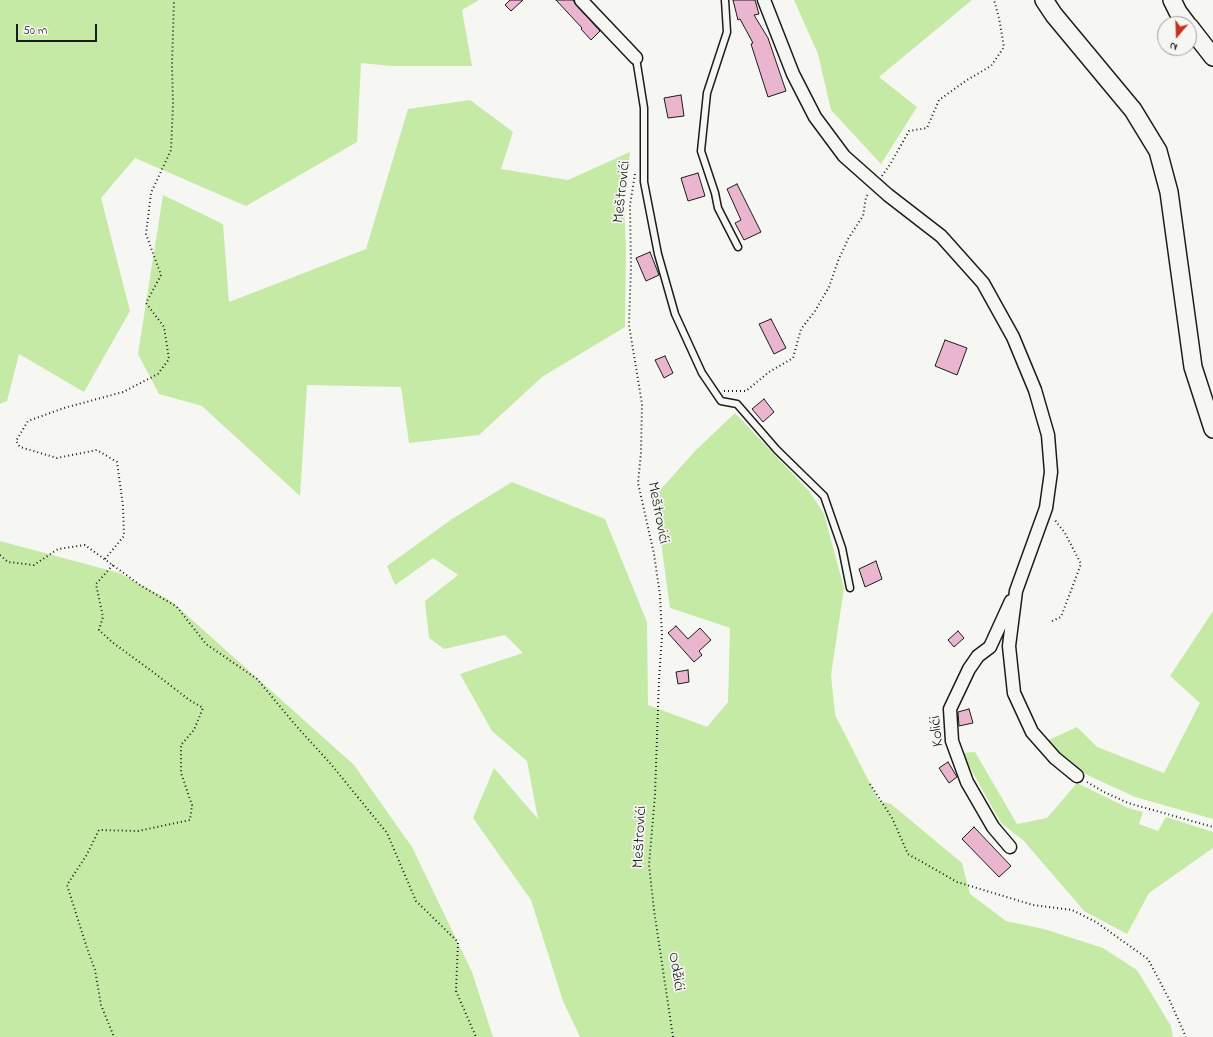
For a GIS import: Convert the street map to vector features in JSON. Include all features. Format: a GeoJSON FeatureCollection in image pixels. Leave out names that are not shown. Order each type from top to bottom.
{"type":"FeatureCollection","features":[{"type":"Feature","properties":{"kind":"street"},"geometry":{"type":"LineString","coordinates":[[582,0],[636,58]]}},
{"type":"Feature","properties":{"kind":"street"},"geometry":{"type":"LineString","coordinates":[[764,0],[793,74],[815,117],[844,156],[888,195],[941,236],[983,283],[1013,337],[1035,390],[1048,435],[1051,472],[1046,508],[1016,591],[1009,646],[1014,694],[1032,732],[1055,758],[1077,776]]}},
{"type":"Feature","properties":{"kind":"street"},"geometry":{"type":"LineString","coordinates":[[1172,0],[1181,16]]}},
{"type":"Feature","properties":{"kind":"street"},"geometry":{"type":"LineString","coordinates":[[1049,7],[1133,110],[1158,151],[1169,192],[1193,367],[1213,429]]}},
{"type":"Feature","properties":{"kind":"street"},"geometry":{"type":"LineString","coordinates":[[1197,37],[1213,57]]}},
{"type":"Feature","properties":{"kind":"street","name":"Kolići"},"geometry":{"type":"LineString","coordinates":[[1010,847],[993,828],[967,782],[952,741],[950,709],[969,669],[978,656],[990,646],[1016,591]]}},
{"type":"Feature","properties":{"kind":"lane"},"geometry":{"type":"LineString","coordinates":[[725,0],[727,32],[707,93],[701,151],[715,193],[718,208],[738,247]]}},
{"type":"Feature","properties":{"kind":"lane"},"geometry":{"type":"LineString","coordinates":[[636,58],[644,108],[644,182],[658,254],[675,314],[702,373],[721,400],[737,404],[777,450],[824,496],[842,548],[850,588]]}},
{"type":"Feature","properties":{"kind":"path"},"geometry":{"type":"LineString","coordinates":[[105,559],[124,536],[123,506],[117,462],[97,450],[57,458],[20,447],[16,441],[28,421],[64,408],[123,392],[158,374],[169,359],[164,328],[146,303],[161,275],[146,234],[151,193],[171,150],[174,0]]}},
{"type":"Feature","properties":{"kind":"path"},"geometry":{"type":"LineString","coordinates":[[881,177],[891,164],[909,131],[927,128],[939,100],[967,80],[991,66],[1004,47],[994,0]]}},
{"type":"Feature","properties":{"kind":"path","name":"Meštrovići"},"geometry":{"type":"LineString","coordinates":[[636,167],[630,205],[631,267],[629,325],[642,404],[641,453],[638,484],[654,554],[660,595],[662,636],[655,795],[649,865],[654,910]]}},
{"type":"Feature","properties":{"kind":"path"},"geometry":{"type":"LineString","coordinates":[[715,391],[746,391],[768,372],[793,358],[801,329],[815,311],[829,287],[838,261],[848,239],[863,216],[866,197],[870,192]]}},
{"type":"Feature","properties":{"kind":"path"},"geometry":{"type":"LineString","coordinates":[[1046,508],[1065,533],[1081,564],[1061,616],[1052,621]]}},
{"type":"Feature","properties":{"kind":"path"},"geometry":{"type":"LineString","coordinates":[[0,555],[8,562],[34,565],[58,549],[85,545],[140,585],[177,606],[206,644],[257,678],[298,728],[330,763],[387,833],[416,901],[458,942],[456,991],[476,1037]]}},
{"type":"Feature","properties":{"kind":"path"},"geometry":{"type":"LineString","coordinates":[[113,565],[96,584],[103,617],[99,630],[112,642],[157,674],[188,699],[203,708],[194,730],[181,745],[181,773],[192,805],[190,820],[138,831],[99,830],[86,856],[67,885],[95,970],[101,1005],[114,1037]]}},
{"type":"Feature","properties":{"kind":"path"},"geometry":{"type":"LineString","coordinates":[[1077,776],[1104,792],[1128,803],[1213,827]]}},
{"type":"Feature","properties":{"kind":"path"},"geometry":{"type":"LineString","coordinates":[[870,784],[892,818],[908,854],[956,882],[1034,905],[1072,910],[1096,922],[1148,959],[1169,999],[1186,1037]]}},
{"type":"Feature","properties":{"kind":"path","name":"Odžići"},"geometry":{"type":"LineString","coordinates":[[654,910],[673,1037]]}},
{"type":"Feature","properties":{"kind":"green space"},"geometry":{"type":"Polygon","coordinates":[[[0,0],[479,0],[462,10],[472,66],[392,66],[361,63],[357,142],[246,206],[135,158],[101,198],[130,311],[84,392],[19,354],[7,401],[0,404],[0,0]]]}},
{"type":"Feature","properties":{"kind":"green space"},"geometry":{"type":"Polygon","coordinates":[[[794,0],[972,0],[879,77],[917,107],[881,164],[831,110],[818,54],[794,0]]]}},
{"type":"Feature","properties":{"kind":"green space"},"geometry":{"type":"Polygon","coordinates":[[[470,100],[513,132],[501,169],[568,180],[630,152],[624,205],[626,247],[625,327],[542,377],[479,435],[409,443],[401,387],[307,385],[300,496],[202,406],[159,394],[138,354],[163,195],[223,224],[229,302],[366,249],[408,109],[470,100]]]}},
{"type":"Feature","properties":{"kind":"green space"},"geometry":{"type":"Polygon","coordinates":[[[735,413],[809,491],[824,514],[844,588],[831,675],[835,715],[879,801],[891,804],[962,863],[970,894],[1006,921],[1044,929],[1103,948],[1137,970],[1171,1026],[1173,1037],[580,1037],[563,1001],[531,900],[473,818],[494,768],[538,819],[527,761],[492,731],[460,674],[523,653],[505,635],[444,649],[429,638],[425,601],[458,575],[433,558],[395,585],[387,566],[452,519],[512,482],[605,519],[647,622],[648,705],[707,727],[728,702],[730,628],[670,608],[659,527],[651,500],[696,450],[735,413]]]}},
{"type":"Feature","properties":{"kind":"green space"},"geometry":{"type":"Polygon","coordinates":[[[0,541],[119,573],[171,601],[354,765],[412,847],[472,972],[493,1037],[0,1037],[0,541]]]}},
{"type":"Feature","properties":{"kind":"green space"},"geometry":{"type":"Polygon","coordinates":[[[1213,611],[1213,819],[1135,797],[1079,771],[1047,741],[1077,727],[1097,747],[1164,773],[1200,703],[1170,676],[1213,611]]]}},
{"type":"Feature","properties":{"kind":"green space"},"geometry":{"type":"Polygon","coordinates":[[[975,752],[1017,824],[1047,818],[1077,783],[1128,808],[1143,812],[1139,824],[1158,831],[1166,817],[1213,832],[1213,848],[1149,893],[1127,934],[1084,911],[1023,840],[1001,823],[962,753],[975,752]]]}},
{"type":"Feature","properties":{"kind":"building"},"geometry":{"type":"Polygon","coordinates":[[[510,0],[523,0],[511,11],[505,5],[510,0]]]}},
{"type":"Feature","properties":{"kind":"building"},"geometry":{"type":"Polygon","coordinates":[[[556,0],[573,0],[600,31],[591,40],[556,0]]]}},
{"type":"Feature","properties":{"kind":"building"},"geometry":{"type":"Polygon","coordinates":[[[733,0],[755,0],[759,14],[754,15],[768,38],[786,91],[768,97],[751,44],[753,43],[740,19],[738,20],[733,0]]]}},
{"type":"Feature","properties":{"kind":"building"},"geometry":{"type":"Polygon","coordinates":[[[681,95],[684,116],[668,118],[664,98],[681,95]]]}},
{"type":"Feature","properties":{"kind":"building"},"geometry":{"type":"Polygon","coordinates":[[[698,173],[705,196],[688,201],[681,178],[698,173]]]}},
{"type":"Feature","properties":{"kind":"building"},"geometry":{"type":"Polygon","coordinates":[[[737,184],[761,232],[744,240],[735,223],[741,220],[727,189],[737,184]]]}},
{"type":"Feature","properties":{"kind":"building"},"geometry":{"type":"Polygon","coordinates":[[[650,252],[659,275],[646,281],[636,258],[650,252]]]}},
{"type":"Feature","properties":{"kind":"building"},"geometry":{"type":"Polygon","coordinates":[[[771,319],[786,348],[774,354],[759,324],[771,319]]]}},
{"type":"Feature","properties":{"kind":"building"},"geometry":{"type":"Polygon","coordinates":[[[945,340],[967,348],[957,375],[935,366],[945,340]]]}},
{"type":"Feature","properties":{"kind":"building"},"geometry":{"type":"Polygon","coordinates":[[[665,356],[673,373],[664,378],[655,360],[665,356]]]}},
{"type":"Feature","properties":{"kind":"building"},"geometry":{"type":"Polygon","coordinates":[[[764,399],[774,412],[763,422],[752,409],[764,399]]]}},
{"type":"Feature","properties":{"kind":"building"},"geometry":{"type":"Polygon","coordinates":[[[876,561],[882,579],[865,587],[859,569],[876,561]]]}},
{"type":"Feature","properties":{"kind":"building"},"geometry":{"type":"Polygon","coordinates":[[[676,626],[688,639],[700,628],[711,640],[699,651],[702,655],[694,662],[668,633],[676,626]]]}},
{"type":"Feature","properties":{"kind":"building"},"geometry":{"type":"Polygon","coordinates":[[[958,631],[964,638],[954,647],[948,640],[958,631]]]}},
{"type":"Feature","properties":{"kind":"building"},"geometry":{"type":"Polygon","coordinates":[[[688,670],[689,682],[678,684],[676,672],[688,670]]]}},
{"type":"Feature","properties":{"kind":"building"},"geometry":{"type":"Polygon","coordinates":[[[969,709],[973,723],[959,726],[958,712],[969,709]]]}},
{"type":"Feature","properties":{"kind":"building"},"geometry":{"type":"Polygon","coordinates":[[[948,762],[957,777],[949,783],[939,768],[948,762]]]}},
{"type":"Feature","properties":{"kind":"building"},"geometry":{"type":"Polygon","coordinates":[[[974,827],[1011,866],[999,877],[962,839],[974,827]]]}}]}
